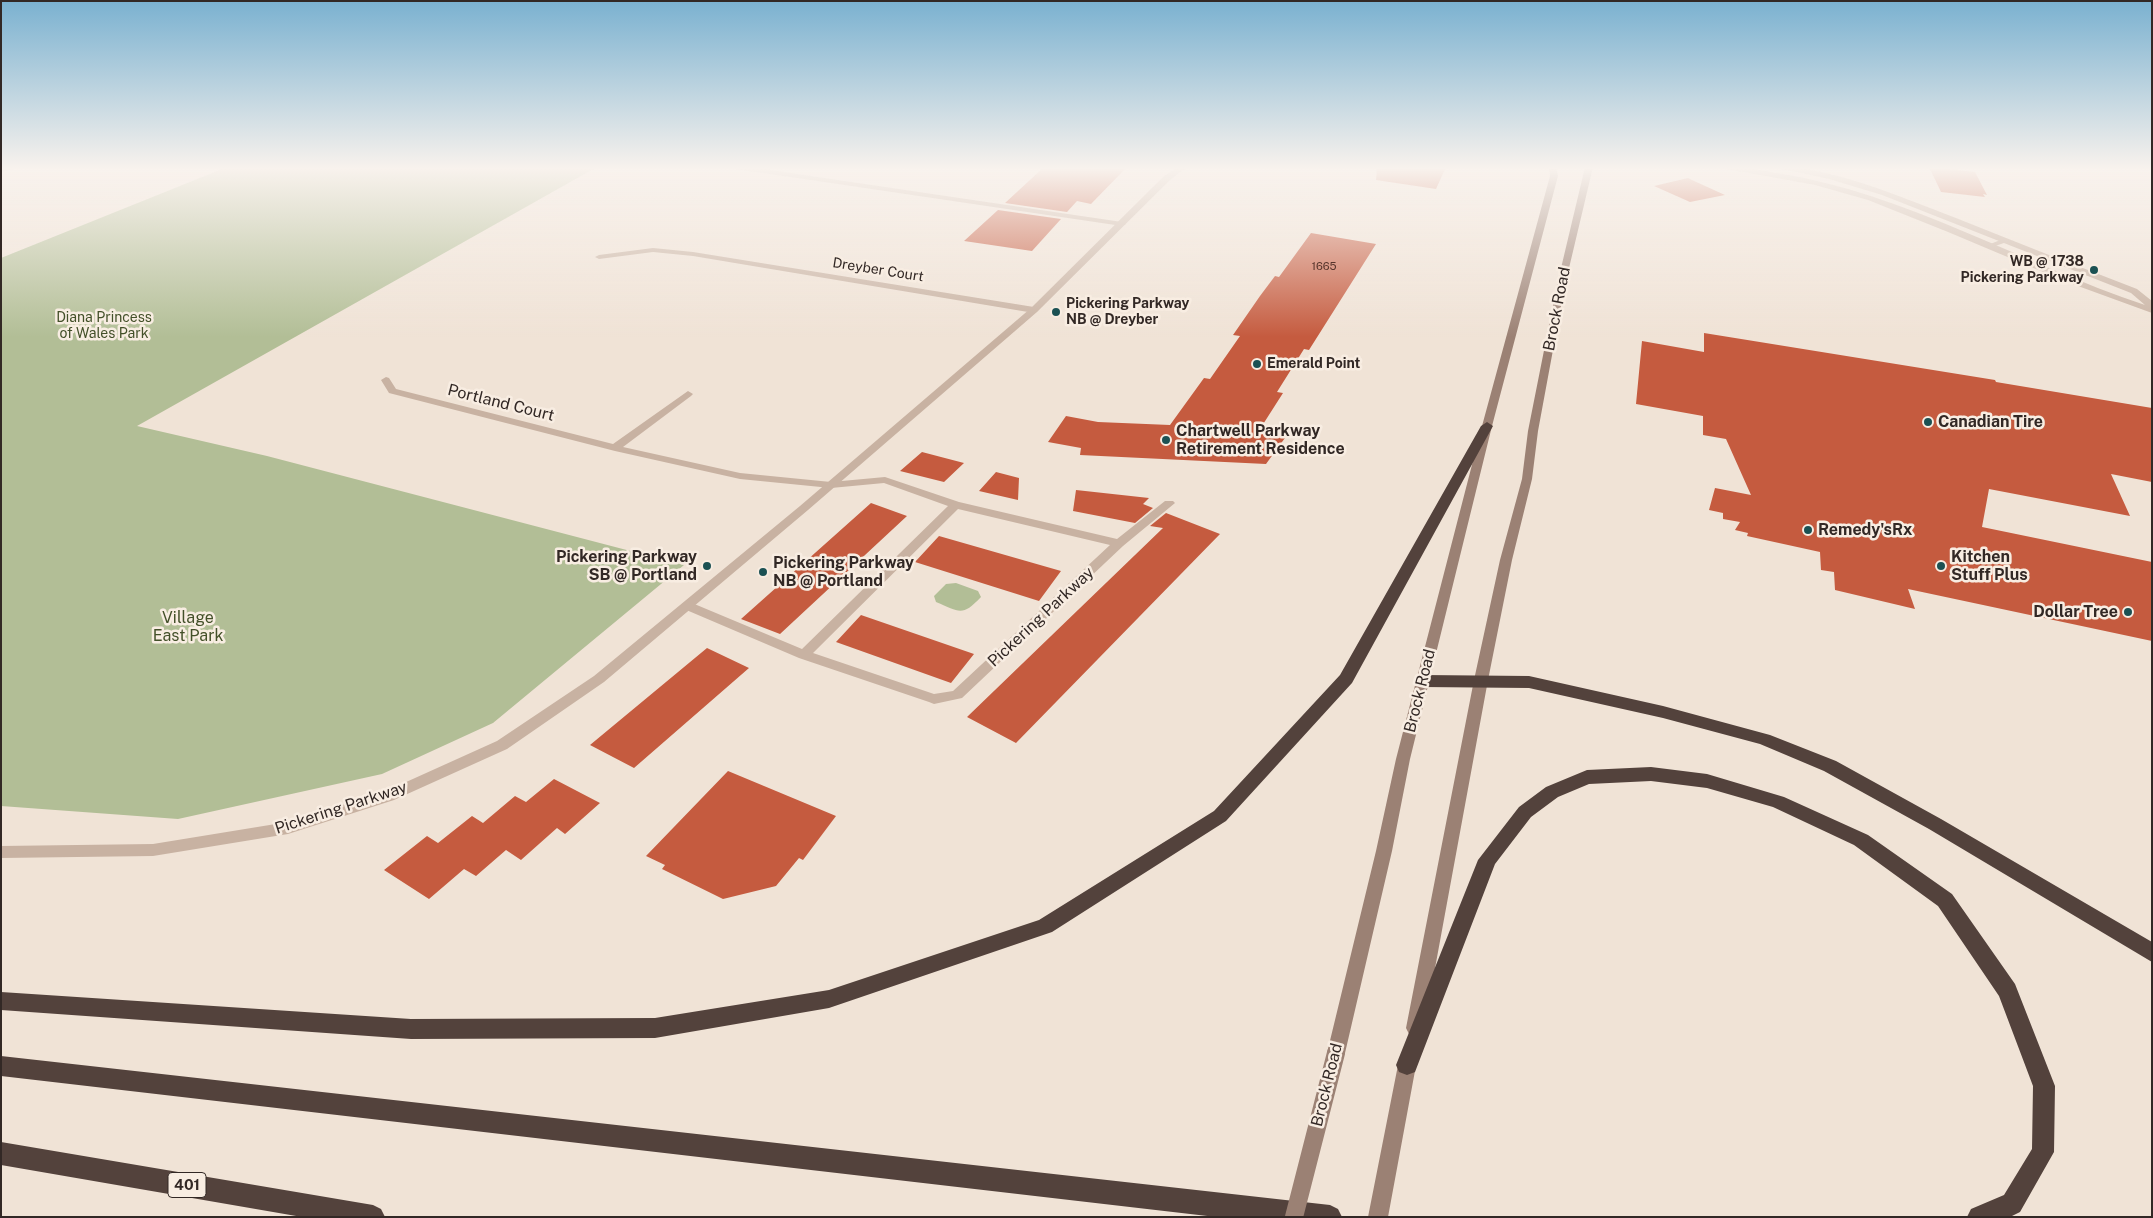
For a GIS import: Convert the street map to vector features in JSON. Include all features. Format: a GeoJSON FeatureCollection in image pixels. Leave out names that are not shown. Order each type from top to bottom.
{"type":"FeatureCollection","features":[{"type":"Feature","properties":{"kind":"highway"},"geometry":{"type":"LineString","coordinates":[[1,1001],[412,1029],[655,1028],[829,999],[1045,926],[1220,816],[1346,679],[1487,426]]}},
{"type":"Feature","properties":{"kind":"highway"},"geometry":{"type":"LineString","coordinates":[[1423,681],[1481,680],[1529,682],[1663,712],[1772,743],[1830,766],[1935,824],[2152,953]]}},
{"type":"Feature","properties":{"kind":"highway"},"geometry":{"type":"LineString","coordinates":[[1408,1065],[1487,860],[1525,812],[1552,792],[1587,777],[1651,774],[1707,781],[1778,802],[1861,840],[1945,900],[2008,991],[2044,1086],[2043,1152],[2012,1204],[1979,1217]]}},
{"type":"Feature","properties":{"kind":"highway"},"geometry":{"type":"LineString","coordinates":[[1,1066],[441,1115],[1073,1190],[1330,1217]]}},
{"type":"Feature","properties":{"kind":"highway","name":"401"},"geometry":{"type":"LineString","coordinates":[[1,1154],[372,1217]]}},
{"type":"Feature","properties":{"kind":"main road","name":"Brock Road"},"geometry":{"type":"LineString","coordinates":[[1294,1217],[1336,1053],[1384,850],[1403,759],[1487,426],[1541,224]]}},
{"type":"Feature","properties":{"kind":"main road","name":"Brock Road"},"geometry":{"type":"LineString","coordinates":[[1378,1217],[1481,680],[1506,560],[1528,479],[1534,431],[1561,285],[1577,224]]}},
{"type":"Feature","properties":{"kind":"street","name":"Pickering Parkway"},"geometry":{"type":"LineString","coordinates":[[1,852],[153,850],[288,828],[389,796],[502,745],[599,679],[688,606],[1034,310],[1122,224]]}},
{"type":"Feature","properties":{"kind":"street"},"geometry":{"type":"LineString","coordinates":[[1934,224],[2110,298],[2152,310]]}},
{"type":"Feature","properties":{"kind":"street"},"geometry":{"type":"LineString","coordinates":[[1963,224],[2134,291],[2152,306]]}},
{"type":"Feature","properties":{"kind":"street"},"geometry":{"type":"LineString","coordinates":[[1989,246],[2006,241]]}},
{"type":"Feature","properties":{"kind":"street","name":"Dreyber Court"},"geometry":{"type":"LineString","coordinates":[[599,256],[653,250],[693,254],[1034,310]]}},
{"type":"Feature","properties":{"kind":"street","name":"Portland Court"},"geometry":{"type":"LineString","coordinates":[[386,380],[392,392],[615,448],[740,476],[830,485]]}},
{"type":"Feature","properties":{"kind":"street"},"geometry":{"type":"LineString","coordinates":[[615,448],[688,394]]}},
{"type":"Feature","properties":{"kind":"street"},"geometry":{"type":"LineString","coordinates":[[830,485],[885,480],[956,504],[1119,543]]}},
{"type":"Feature","properties":{"kind":"street","name":"Pickering Parkway"},"geometry":{"type":"LineString","coordinates":[[688,606],[804,655],[934,699],[957,695],[1119,543],[1169,503]]}},
{"type":"Feature","properties":{"kind":"street"},"geometry":{"type":"LineString","coordinates":[[804,655],[956,504]]}},
{"type":"Feature","properties":{"kind":"green space","name":"Village East Park"},"geometry":{"type":"Polygon","coordinates":[[[86,224],[496,224],[137,426],[267,456],[684,565],[493,723],[382,774],[178,819],[1,806],[1,258],[86,224]]]}},
{"type":"Feature","properties":{"kind":"green space"},"geometry":{"type":"Polygon","coordinates":[[[956,583],[978,591],[981,597],[969,608],[960,611],[936,602],[934,596],[946,584],[956,583]]]}},
{"type":"Feature","properties":{"kind":"building"},"geometry":{"type":"Polygon","coordinates":[[[983,224],[1057,224],[1032,251],[964,241],[983,224]]]}},
{"type":"Feature","properties":{"kind":"building"},"geometry":{"type":"Polygon","coordinates":[[[1311,233],[1376,244],[1309,350],[1304,349],[1277,392],[1283,393],[1260,429],[1290,431],[1266,464],[1080,455],[1081,448],[1048,442],[1066,416],[1098,422],[1170,425],[1204,378],[1210,379],[1240,336],[1233,335],[1275,276],[1279,277],[1311,233]]]}},
{"type":"Feature","properties":{"kind":"building"},"geometry":{"type":"Polygon","coordinates":[[[1704,333],[1995,380],[1996,382],[2152,408],[2152,482],[2111,474],[2130,516],[1989,489],[1982,527],[2152,562],[2152,641],[1908,589],[1915,609],[1835,590],[1834,572],[1821,570],[1820,552],[1747,536],[1748,533],[1735,530],[1740,522],[1723,519],[1723,513],[1709,510],[1715,488],[1751,495],[1726,439],[1703,435],[1703,416],[1636,404],[1642,341],[1704,352],[1704,333]]]}},
{"type":"Feature","properties":{"kind":"building"},"geometry":{"type":"Polygon","coordinates":[[[922,452],[964,463],[944,482],[900,471],[922,452]]]}},
{"type":"Feature","properties":{"kind":"building"},"geometry":{"type":"Polygon","coordinates":[[[996,472],[1019,478],[1018,500],[979,491],[996,472]]]}},
{"type":"Feature","properties":{"kind":"building"},"geometry":{"type":"Polygon","coordinates":[[[1076,490],[1149,498],[1143,504],[1153,508],[1135,523],[1073,511],[1076,490]]]}},
{"type":"Feature","properties":{"kind":"building"},"geometry":{"type":"Polygon","coordinates":[[[871,503],[907,516],[780,634],[741,619],[871,503]]]}},
{"type":"Feature","properties":{"kind":"building"},"geometry":{"type":"Polygon","coordinates":[[[1166,513],[1220,534],[1016,743],[967,717],[1163,528],[1150,526],[1166,513]]]}},
{"type":"Feature","properties":{"kind":"building"},"geometry":{"type":"Polygon","coordinates":[[[939,536],[1061,571],[1039,601],[915,562],[939,536]]]}},
{"type":"Feature","properties":{"kind":"building"},"geometry":{"type":"Polygon","coordinates":[[[861,615],[974,654],[951,683],[836,642],[861,615]]]}},
{"type":"Feature","properties":{"kind":"building"},"geometry":{"type":"Polygon","coordinates":[[[707,648],[749,668],[634,768],[590,745],[707,648]]]}},
{"type":"Feature","properties":{"kind":"building"},"geometry":{"type":"Polygon","coordinates":[[[728,771],[836,816],[803,860],[799,858],[776,886],[723,899],[662,869],[665,865],[646,856],[728,771]]]}},
{"type":"Feature","properties":{"kind":"building"},"geometry":{"type":"Polygon","coordinates":[[[554,779],[600,803],[565,834],[557,828],[521,860],[506,850],[476,876],[464,869],[429,899],[384,870],[427,836],[438,843],[472,816],[483,823],[515,796],[526,802],[554,779]]]}},
{"type":"Feature","properties":{"kind":"place","name":"WB @ 1738 Pickering Parkway"},"geometry":{"type":"Point","coordinates":[2094,270]}},
{"type":"Feature","properties":{"kind":"place","name":"Pickering Parkway NB @ Dreyber"},"geometry":{"type":"Point","coordinates":[1056,312]}},
{"type":"Feature","properties":{"kind":"place","name":"Emerald Point"},"geometry":{"type":"Point","coordinates":[1257,364]}},
{"type":"Feature","properties":{"kind":"place","name":"Canadian Tire"},"geometry":{"type":"Point","coordinates":[1928,422]}},
{"type":"Feature","properties":{"kind":"place","name":"Chartwell Parkway Retirement Residence"},"geometry":{"type":"Point","coordinates":[1166,440]}},
{"type":"Feature","properties":{"kind":"place","name":"Remedy'sRx"},"geometry":{"type":"Point","coordinates":[1808,530]}},
{"type":"Feature","properties":{"kind":"place","name":"Pickering Parkway SB @ Portland"},"geometry":{"type":"Point","coordinates":[707,566]}},
{"type":"Feature","properties":{"kind":"place","name":"Kitchen Stuff Plus"},"geometry":{"type":"Point","coordinates":[1941,566]}},
{"type":"Feature","properties":{"kind":"place","name":"Pickering Parkway NB @ Portland"},"geometry":{"type":"Point","coordinates":[763,572]}},
{"type":"Feature","properties":{"kind":"place","name":"Dollar Tree"},"geometry":{"type":"Point","coordinates":[2128,612]}},
{"type":"Feature","properties":{"kind":"park label","name":"Diana Princess of Wales Park"},"geometry":{"type":"Point","coordinates":[104,326]}}]}
